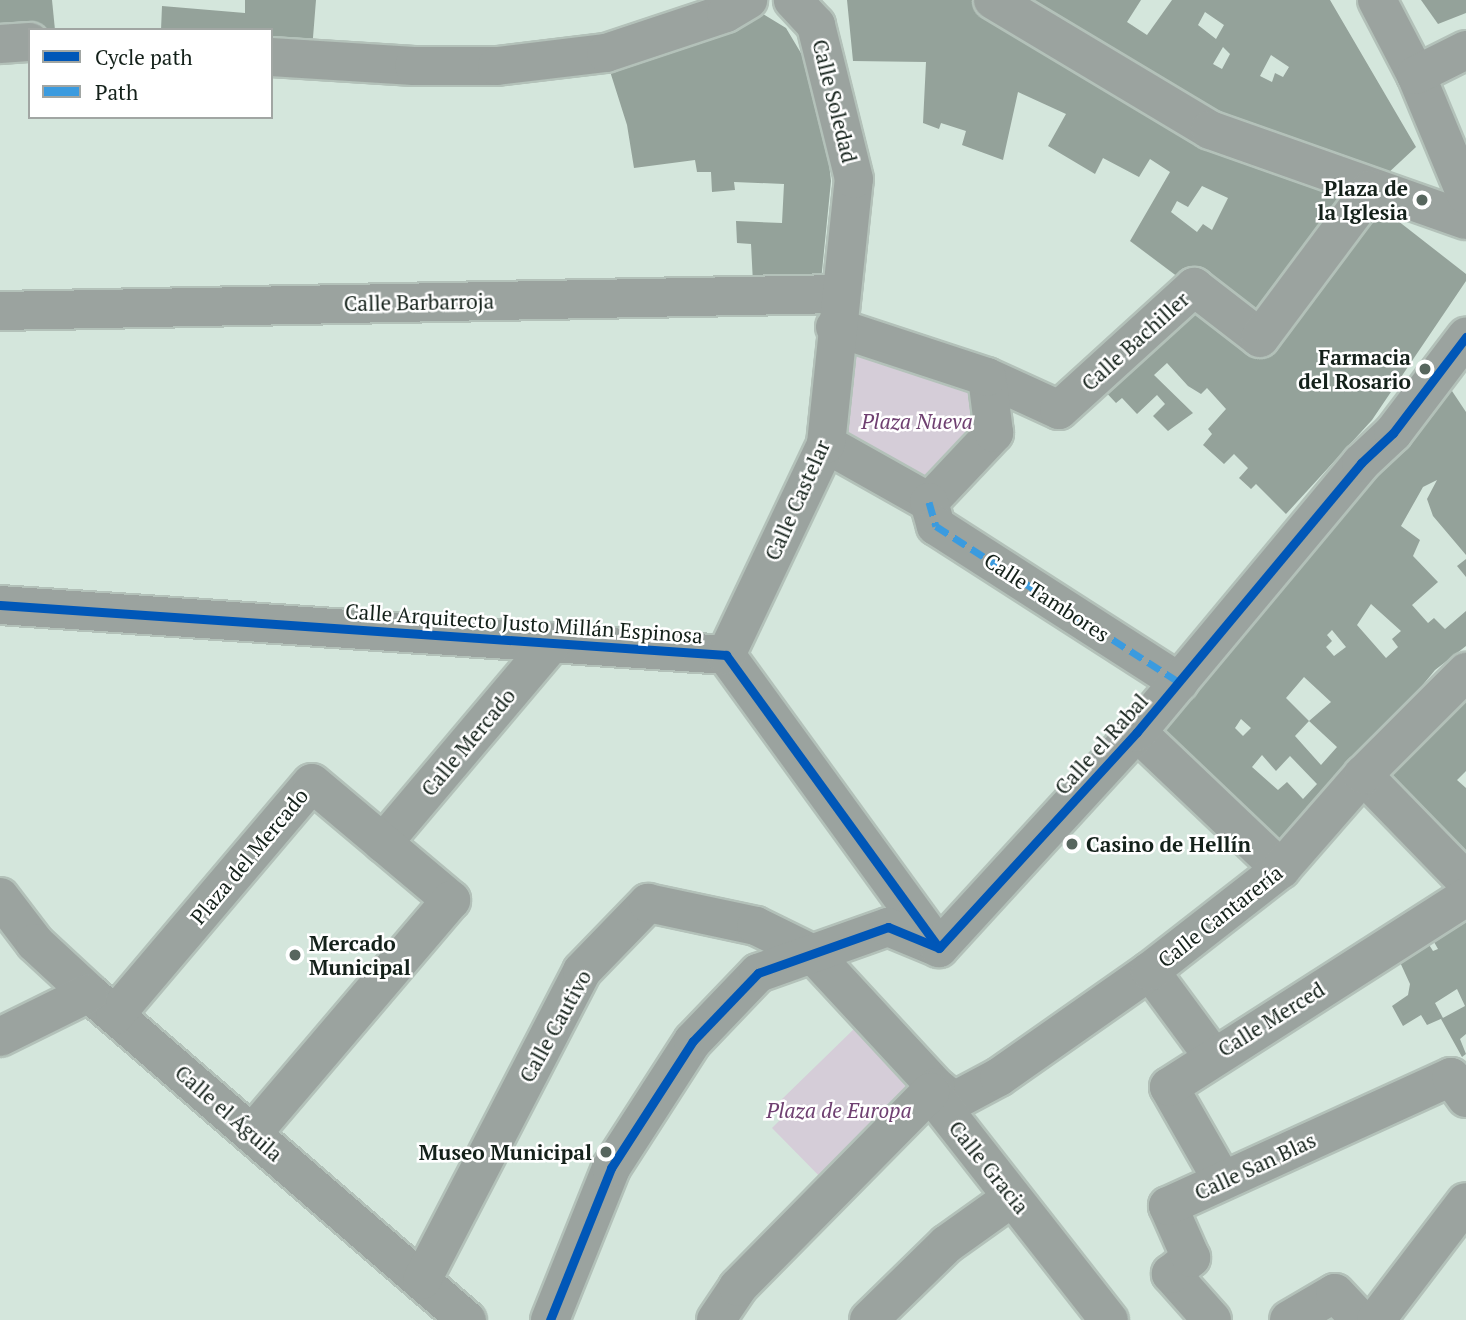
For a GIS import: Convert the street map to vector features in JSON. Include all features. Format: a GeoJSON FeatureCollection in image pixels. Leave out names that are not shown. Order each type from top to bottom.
{"type":"FeatureCollection","features":[{"type":"Feature","properties":{"kind":"street"},"geometry":{"type":"LineString","coordinates":[[273,57],[374,65],[497,66],[606,53],[726,13],[748,0]]}},
{"type":"Feature","properties":{"kind":"street","name":"Calle Soledad"},"geometry":{"type":"LineString","coordinates":[[793,0],[817,25],[854,179],[837,310]]}},
{"type":"Feature","properties":{"kind":"street"},"geometry":{"type":"LineString","coordinates":[[993,0],[1210,130],[1371,190],[1466,220]]}},
{"type":"Feature","properties":{"kind":"street"},"geometry":{"type":"LineString","coordinates":[[1377,0],[1416,75],[1466,195]]}},
{"type":"Feature","properties":{"kind":"street"},"geometry":{"type":"LineString","coordinates":[[0,44],[28,42]]}},
{"type":"Feature","properties":{"kind":"street"},"geometry":{"type":"LineString","coordinates":[[1416,75],[1466,50]]}},
{"type":"Feature","properties":{"kind":"street"},"geometry":{"type":"LineString","coordinates":[[1436,124],[1466,158]]}},
{"type":"Feature","properties":{"kind":"street","name":"Calle Bachiller"},"geometry":{"type":"LineString","coordinates":[[987,377],[1059,410],[1195,287],[1260,338],[1371,190]]}},
{"type":"Feature","properties":{"kind":"street"},"geometry":{"type":"LineString","coordinates":[[826,444],[929,502],[994,433],[987,377],[837,310]]}},
{"type":"Feature","properties":{"kind":"street","name":"Calle Barbarroja"},"geometry":{"type":"LineString","coordinates":[[0,311],[837,310]]}},
{"type":"Feature","properties":{"kind":"street","name":"Calle Castelar"},"geometry":{"type":"LineString","coordinates":[[726,655],[826,444],[837,310]]}},
{"type":"Feature","properties":{"kind":"street","name":"Calle el Rabal"},"geometry":{"type":"LineString","coordinates":[[939,948],[1137,732],[1361,463],[1461,361]]}},
{"type":"Feature","properties":{"kind":"street","name":"Calle Tambores"},"geometry":{"type":"LineString","coordinates":[[929,502],[936,526],[1179,682]]}},
{"type":"Feature","properties":{"kind":"street","name":"Calle Arquitecto Justo Millán Espinosa"},"geometry":{"type":"LineString","coordinates":[[0,605],[726,655],[939,948]]}},
{"type":"Feature","properties":{"kind":"street","name":"Calle Mercado"},"geometry":{"type":"LineString","coordinates":[[383,843],[553,642]]}},
{"type":"Feature","properties":{"kind":"street","name":"Calle Cantarería"},"geometry":{"type":"LineString","coordinates":[[933,1089],[954,1101],[999,1077],[1150,971],[1281,869],[1363,775],[1466,672]]}},
{"type":"Feature","properties":{"kind":"street"},"geometry":{"type":"LineString","coordinates":[[1137,732],[1281,869]]}},
{"type":"Feature","properties":{"kind":"street"},"geometry":{"type":"LineString","coordinates":[[1363,775],[1466,881]]}},
{"type":"Feature","properties":{"kind":"street","name":"Plaza del Mercado"},"geometry":{"type":"LineString","coordinates":[[102,1004],[312,783],[451,900],[252,1134]]}},
{"type":"Feature","properties":{"kind":"street","name":"Calle el Águila"},"geometry":{"type":"LineString","coordinates":[[0,897],[35,943],[102,1004],[467,1320]]}},
{"type":"Feature","properties":{"kind":"street","name":"Calle Merced"},"geometry":{"type":"LineString","coordinates":[[1222,1180],[1169,1087],[1212,1055],[1466,897]]}},
{"type":"Feature","properties":{"kind":"street","name":"Calle Cautivo"},"geometry":{"type":"LineString","coordinates":[[422,1280],[582,971],[648,903],[756,926],[813,954]]}},
{"type":"Feature","properties":{"kind":"street"},"geometry":{"type":"LineString","coordinates":[[550,1320],[611,1168],[693,1041],[758,973],[888,927],[939,948]]}},
{"type":"Feature","properties":{"kind":"street","name":"Calle Gracia"},"geometry":{"type":"LineString","coordinates":[[813,954],[933,1089],[1010,1199],[1034,1222],[1109,1320]]}},
{"type":"Feature","properties":{"kind":"street"},"geometry":{"type":"LineString","coordinates":[[1150,971],[1212,1055]]}},
{"type":"Feature","properties":{"kind":"street"},"geometry":{"type":"LineString","coordinates":[[0,1037],[102,1004]]}},
{"type":"Feature","properties":{"kind":"street","name":"Calle San Blas"},"geometry":{"type":"LineString","coordinates":[[1212,1320],[1171,1273],[1191,1258],[1168,1206],[1451,1077],[1466,1098]]}},
{"type":"Feature","properties":{"kind":"street"},"geometry":{"type":"LineString","coordinates":[[716,1320],[738,1287],[933,1089]]}},
{"type":"Feature","properties":{"kind":"street"},"geometry":{"type":"LineString","coordinates":[[869,1320],[947,1244],[1010,1199]]}},
{"type":"Feature","properties":{"kind":"street"},"geometry":{"type":"LineString","coordinates":[[1376,1320],[1466,1202]]}},
{"type":"Feature","properties":{"kind":"street"},"geometry":{"type":"LineString","coordinates":[[1289,1320],[1335,1293],[1360,1320]]}},
{"type":"Feature","properties":{"kind":"green space","name":"Plaza Nueva"},"geometry":{"type":"Polygon","coordinates":[[[835,327],[987,377],[994,433],[929,502],[826,444],[835,327]]]}},
{"type":"Feature","properties":{"kind":"green space","name":"Plaza de Europa"},"geometry":{"type":"Polygon","coordinates":[[[857,1026],[925,1094],[830,1187],[772,1128],[789,1111],[780,1101],[857,1026]]]}},
{"type":"Feature","properties":{"kind":"building"},"geometry":{"type":"Polygon","coordinates":[[[0,0],[52,0],[55,28],[28,28],[28,31],[0,33],[0,0]]]}},
{"type":"Feature","properties":{"kind":"building"},"geometry":{"type":"Polygon","coordinates":[[[245,0],[316,0],[312,50],[273,47],[273,28],[161,28],[162,6],[245,13],[245,0]]]}},
{"type":"Feature","properties":{"kind":"building"},"geometry":{"type":"Polygon","coordinates":[[[847,0],[972,0],[1042,44],[1345,197],[1257,323],[1186,283],[1130,241],[1170,172],[1150,159],[1139,177],[1103,158],[1095,174],[1048,146],[1066,114],[1018,92],[1003,160],[962,145],[966,131],[941,123],[939,129],[923,123],[926,62],[853,61],[847,0]],[[1202,186],[1188,207],[1177,201],[1171,212],[1197,232],[1203,224],[1212,230],[1228,198],[1202,186]]]}},
{"type":"Feature","properties":{"kind":"building"},"geometry":{"type":"Polygon","coordinates":[[[1024,0],[1141,0],[1127,22],[1147,35],[1172,0],[1330,0],[1416,147],[1371,189],[1199,106],[1024,0]],[[1205,12],[1198,25],[1216,39],[1224,25],[1205,12]],[[1223,47],[1213,64],[1222,69],[1230,54],[1223,47]],[[1271,55],[1260,76],[1272,82],[1275,73],[1283,77],[1289,67],[1271,55]]]}},
{"type":"Feature","properties":{"kind":"building"},"geometry":{"type":"Polygon","coordinates":[[[1421,0],[1466,0],[1466,13],[1438,24],[1421,0]]]}},
{"type":"Feature","properties":{"kind":"building"},"geometry":{"type":"Polygon","coordinates":[[[763,14],[786,28],[820,85],[831,181],[821,281],[753,283],[751,244],[737,243],[736,221],[782,223],[784,184],[734,182],[735,190],[712,192],[711,172],[697,172],[695,160],[634,168],[627,125],[608,65],[763,14]]]}},
{"type":"Feature","properties":{"kind":"building"},"geometry":{"type":"Polygon","coordinates":[[[1384,210],[1466,274],[1466,281],[1372,420],[1286,514],[1256,484],[1251,489],[1239,478],[1248,468],[1234,454],[1224,464],[1203,445],[1212,434],[1208,429],[1226,409],[1207,388],[1201,394],[1188,386],[1167,363],[1154,375],[1193,413],[1168,431],[1153,416],[1165,404],[1157,395],[1137,414],[1122,398],[1116,403],[1101,387],[1195,298],[1258,351],[1384,210]]]}},
{"type":"Feature","properties":{"kind":"building"},"geometry":{"type":"Polygon","coordinates":[[[1450,388],[1466,412],[1466,555],[1433,516],[1427,499],[1437,480],[1423,487],[1401,526],[1420,540],[1413,556],[1438,582],[1412,605],[1428,623],[1434,618],[1445,629],[1466,611],[1466,646],[1435,670],[1281,858],[1152,738],[1450,388]],[[1371,604],[1357,625],[1386,658],[1398,647],[1392,639],[1401,631],[1371,604]],[[1332,630],[1327,635],[1332,641],[1326,647],[1334,656],[1346,647],[1332,630]],[[1304,677],[1286,698],[1309,721],[1331,702],[1304,677]],[[1241,719],[1235,728],[1243,736],[1251,728],[1241,719]],[[1309,721],[1295,736],[1321,765],[1337,747],[1309,721]],[[1262,755],[1252,767],[1278,790],[1287,782],[1303,799],[1317,784],[1290,756],[1276,771],[1262,755]]]}},
{"type":"Feature","properties":{"kind":"building"},"geometry":{"type":"Polygon","coordinates":[[[1466,559],[1466,577],[1457,566],[1466,559]]]}},
{"type":"Feature","properties":{"kind":"building"},"geometry":{"type":"Polygon","coordinates":[[[1466,696],[1466,771],[1457,780],[1466,788],[1466,869],[1377,779],[1466,696]]]}},
{"type":"Feature","properties":{"kind":"building"},"geometry":{"type":"Polygon","coordinates":[[[1466,912],[1466,1034],[1460,1039],[1466,1054],[1462,1057],[1442,1018],[1427,1025],[1421,1015],[1403,1026],[1392,1006],[1408,995],[1410,984],[1393,947],[1421,932],[1433,951],[1438,949],[1426,928],[1466,912]],[[1457,989],[1435,1003],[1443,1018],[1465,1006],[1457,989]]]}},
{"type":"Feature","properties":{"kind":"marked path"},"geometry":{"type":"LineString","coordinates":[[929,502],[936,526],[1179,682]]}},
{"type":"Feature","properties":{"kind":"cycle path"},"geometry":{"type":"LineString","coordinates":[[550,1320],[611,1168],[693,1041],[758,973],[888,927],[939,948],[1137,732],[1361,463],[1393,433],[1466,337]]}},
{"type":"Feature","properties":{"kind":"cycle path"},"geometry":{"type":"LineString","coordinates":[[0,605],[726,655],[939,948]]}},
{"type":"Feature","properties":{"kind":"place","name":"Plaza de la Iglesia"},"geometry":{"type":"Point","coordinates":[1422,200]}},
{"type":"Feature","properties":{"kind":"place","name":"Farmacia del Rosario"},"geometry":{"type":"Point","coordinates":[1425,369]}},
{"type":"Feature","properties":{"kind":"place","name":"Casino de Hellín"},"geometry":{"type":"Point","coordinates":[1072,844]}},
{"type":"Feature","properties":{"kind":"place","name":"Mercado Municipal"},"geometry":{"type":"Point","coordinates":[295,955]}},
{"type":"Feature","properties":{"kind":"place","name":"Museo Municipal"},"geometry":{"type":"Point","coordinates":[606,1152]}}]}
